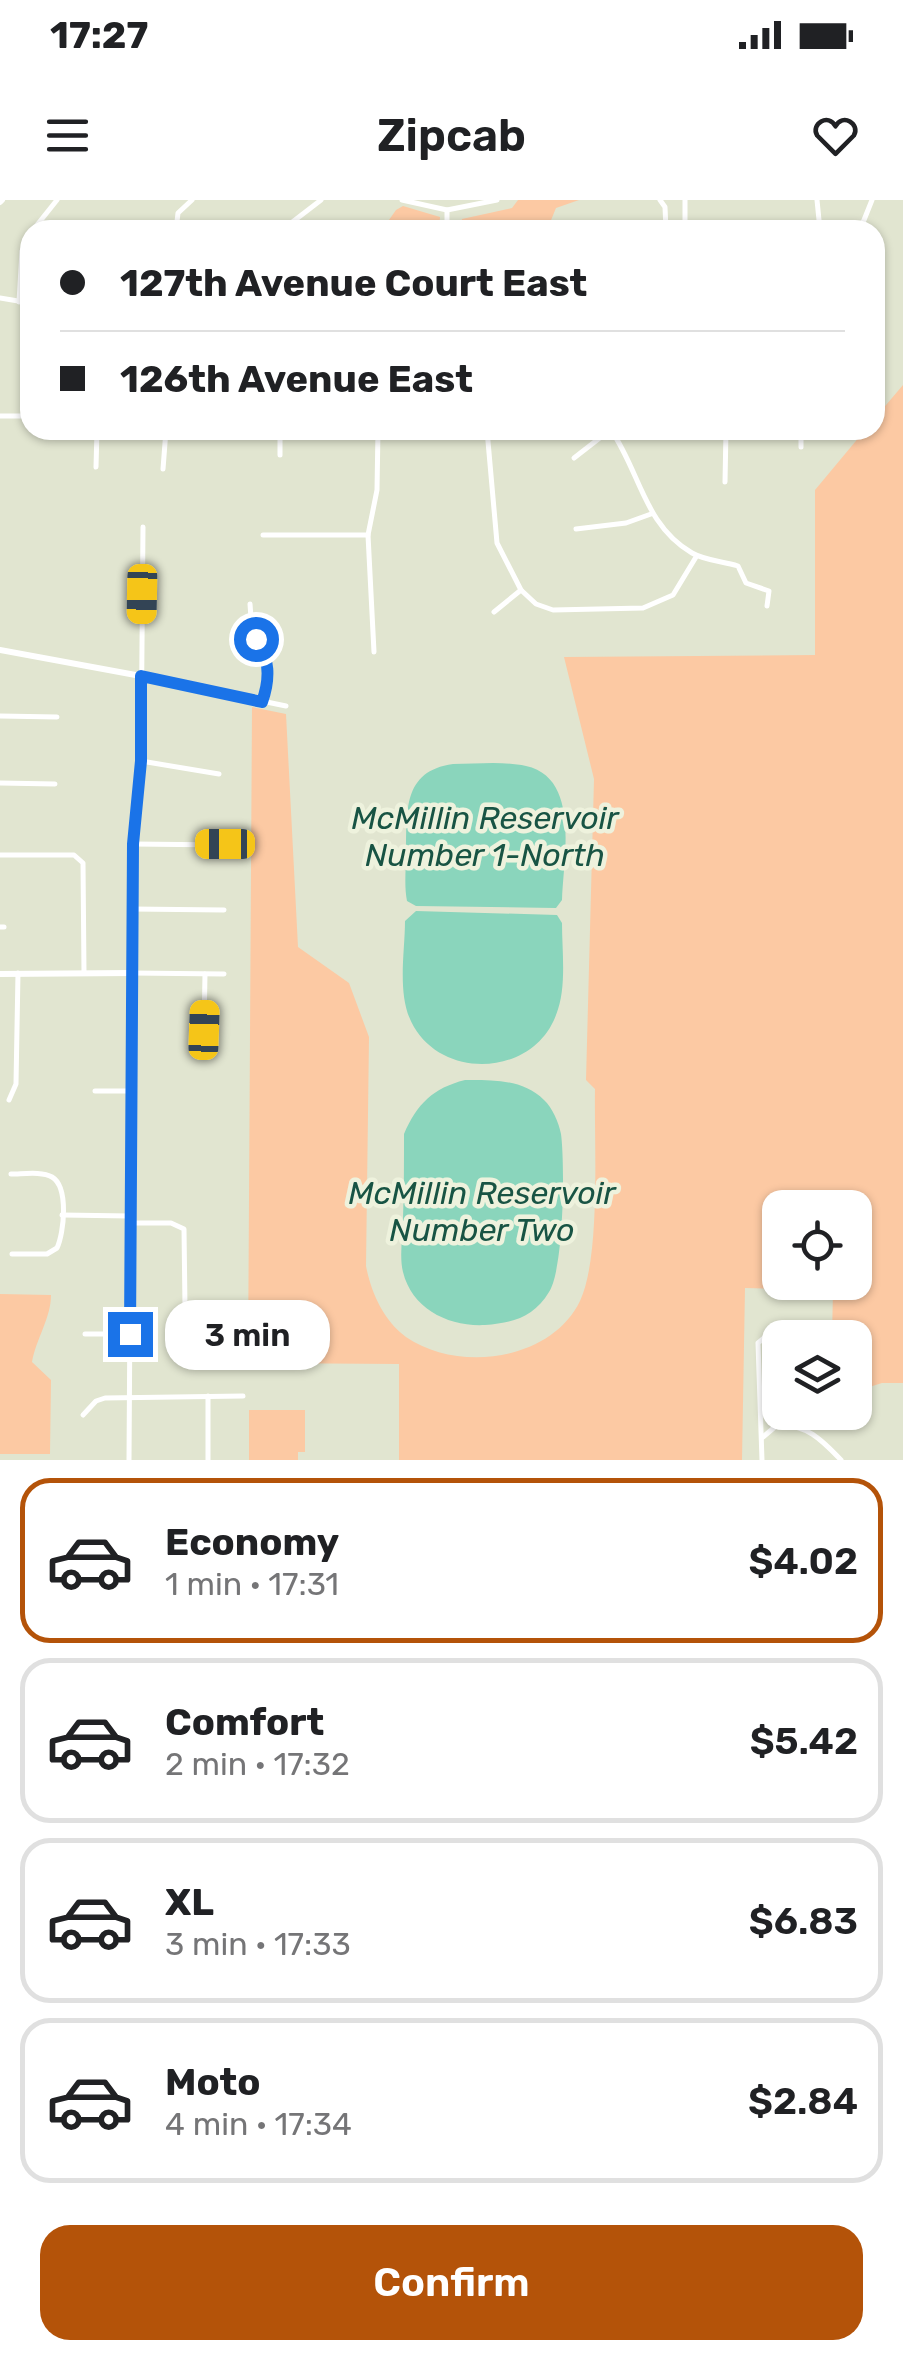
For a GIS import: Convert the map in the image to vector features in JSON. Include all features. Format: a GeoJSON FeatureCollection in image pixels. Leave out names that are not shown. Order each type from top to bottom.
{"type":"FeatureCollection","features":[{"type":"Feature","properties":{"kind":"street"},"geometry":{"type":"LineString","coordinates":[[41,220],[57,200]]}},
{"type":"Feature","properties":{"kind":"street"},"geometry":{"type":"LineString","coordinates":[[176,220],[180,210],[192,200]]}},
{"type":"Feature","properties":{"kind":"street"},"geometry":{"type":"LineString","coordinates":[[295,220],[320,200]]}},
{"type":"Feature","properties":{"kind":"street"},"geometry":{"type":"LineString","coordinates":[[402,200],[447,210],[497,200]]}},
{"type":"Feature","properties":{"kind":"street"},"geometry":{"type":"LineString","coordinates":[[447,210],[448,220]]}},
{"type":"Feature","properties":{"kind":"street"},"geometry":{"type":"LineString","coordinates":[[0,298],[19,302],[20,280]]}},
{"type":"Feature","properties":{"kind":"street"},"geometry":{"type":"LineString","coordinates":[[96,467],[97,440]]}},
{"type":"Feature","properties":{"kind":"street"},"geometry":{"type":"LineString","coordinates":[[163,469],[165,440]]}},
{"type":"Feature","properties":{"kind":"street"},"geometry":{"type":"LineString","coordinates":[[280,440],[280,455]]}},
{"type":"Feature","properties":{"kind":"street"},"geometry":{"type":"LineString","coordinates":[[374,652],[368,535],[377,490],[378,440]]}},
{"type":"Feature","properties":{"kind":"street"},"geometry":{"type":"LineString","coordinates":[[488,440],[497,544],[521,590],[536,604],[553,610],[643,608],[673,594],[697,556]]}},
{"type":"Feature","properties":{"kind":"street"},"geometry":{"type":"LineString","coordinates":[[574,458],[597,440]]}},
{"type":"Feature","properties":{"kind":"street"},"geometry":{"type":"LineString","coordinates":[[617,440],[651,514],[666,532],[697,556],[734,564],[746,582],[769,591],[767,606]]}},
{"type":"Feature","properties":{"kind":"street"},"geometry":{"type":"LineString","coordinates":[[725,482],[726,440]]}},
{"type":"Feature","properties":{"kind":"street"},"geometry":{"type":"LineString","coordinates":[[801,440],[801,446]]}},
{"type":"Feature","properties":{"kind":"street"},"geometry":{"type":"LineString","coordinates":[[576,528],[626,523],[651,514]]}},
{"type":"Feature","properties":{"kind":"street"},"geometry":{"type":"LineString","coordinates":[[129,1460],[132,909],[141,761],[142,527]]}},
{"type":"Feature","properties":{"kind":"street"},"geometry":{"type":"LineString","coordinates":[[264,535],[368,535]]}},
{"type":"Feature","properties":{"kind":"street"},"geometry":{"type":"LineString","coordinates":[[494,612],[521,590]]}},
{"type":"Feature","properties":{"kind":"street"},"geometry":{"type":"LineString","coordinates":[[250,604],[253,635],[266,657],[267,683],[262,702]]}},
{"type":"Feature","properties":{"kind":"street"},"geometry":{"type":"LineString","coordinates":[[0,650],[67,660],[286,706]]}},
{"type":"Feature","properties":{"kind":"street"},"geometry":{"type":"LineString","coordinates":[[0,716],[57,716]]}},
{"type":"Feature","properties":{"kind":"street"},"geometry":{"type":"LineString","coordinates":[[141,761],[219,774]]}},
{"type":"Feature","properties":{"kind":"street"},"geometry":{"type":"LineString","coordinates":[[0,784],[54,784]]}},
{"type":"Feature","properties":{"kind":"street"},"geometry":{"type":"LineString","coordinates":[[133,844],[225,844]]}},
{"type":"Feature","properties":{"kind":"street"},"geometry":{"type":"LineString","coordinates":[[0,855],[74,855],[81,860],[84,974]]}},
{"type":"Feature","properties":{"kind":"street"},"geometry":{"type":"LineString","coordinates":[[132,909],[224,910]]}},
{"type":"Feature","properties":{"kind":"street"},"geometry":{"type":"LineString","coordinates":[[9,1100],[16,1084],[18,973]]}},
{"type":"Feature","properties":{"kind":"street"},"geometry":{"type":"LineString","coordinates":[[0,974],[224,974]]}},
{"type":"Feature","properties":{"kind":"street"},"geometry":{"type":"LineString","coordinates":[[204,1030],[205,974]]}},
{"type":"Feature","properties":{"kind":"street"},"geometry":{"type":"LineString","coordinates":[[95,1091],[132,1091]]}},
{"type":"Feature","properties":{"kind":"street"},"geometry":{"type":"LineString","coordinates":[[11,1174],[50,1176],[60,1187],[62,1215],[61,1242],[50,1253],[12,1254]]}},
{"type":"Feature","properties":{"kind":"street"},"geometry":{"type":"LineString","coordinates":[[62,1215],[183,1227],[185,1307]]}},
{"type":"Feature","properties":{"kind":"street"},"geometry":{"type":"LineString","coordinates":[[85,1334],[130,1334]]}},
{"type":"Feature","properties":{"kind":"street"},"geometry":{"type":"LineString","coordinates":[[762,1340],[758,1343],[762,1460]]}},
{"type":"Feature","properties":{"kind":"street"},"geometry":{"type":"LineString","coordinates":[[208,1396],[208,1460]]}},
{"type":"Feature","properties":{"kind":"street"},"geometry":{"type":"LineString","coordinates":[[83,1415],[102,1399],[243,1396]]}},
{"type":"Feature","properties":{"kind":"street"},"geometry":{"type":"LineString","coordinates":[[762,1440],[776,1426],[798,1427],[812,1433],[841,1460]]}},
{"type":"Feature","properties":{"kind":"shaded area"},"geometry":{"type":"Polygon","coordinates":[[[518,200],[579,200],[556,208],[551,220],[462,220],[512,208],[518,200]]]}},
{"type":"Feature","properties":{"kind":"shaded area"},"geometry":{"type":"Polygon","coordinates":[[[403,206],[440,220],[389,220],[403,206]]]}},
{"type":"Feature","properties":{"kind":"shaded area"},"geometry":{"type":"Polygon","coordinates":[[[903,385],[903,1383],[872,1386],[872,1320],[832,1320],[833,1300],[872,1300],[872,1190],[762,1190],[762,1288],[745,1288],[742,1460],[399,1460],[399,1364],[248,1363],[252,707],[286,714],[298,947],[349,983],[369,1037],[366,1266],[375,1295],[398,1330],[427,1348],[451,1355],[502,1355],[548,1337],[566,1321],[580,1301],[587,1281],[594,1228],[595,1089],[586,1080],[594,779],[564,657],[815,655],[815,490],[857,440],[885,440],[885,406],[903,385]]]}},
{"type":"Feature","properties":{"kind":"shaded area"},"geometry":{"type":"Polygon","coordinates":[[[0,1294],[51,1295],[32,1362],[51,1380],[50,1454],[0,1454],[0,1294]]]}},
{"type":"Feature","properties":{"kind":"shaded area"},"geometry":{"type":"Polygon","coordinates":[[[249,1410],[305,1410],[305,1452],[298,1452],[298,1460],[249,1460],[249,1410]]]}},
{"type":"Feature","properties":{"kind":"water","name":"McMillin Reservoir Number 1-North"},"geometry":{"type":"Polygon","coordinates":[[[453,764],[526,766],[543,774],[555,786],[562,803],[566,843],[562,900],[556,908],[416,906],[407,901],[411,796],[424,775],[453,764]]]}},
{"type":"Feature","properties":{"kind":"water"},"geometry":{"type":"Polygon","coordinates":[[[416,911],[557,915],[562,923],[563,958],[559,1004],[545,1035],[529,1050],[489,1064],[467,1063],[428,1044],[414,1027],[405,1002],[403,975],[405,921],[416,911]]]}},
{"type":"Feature","properties":{"kind":"water","name":"McMillin Reservoir Number Two"},"geometry":{"type":"Polygon","coordinates":[[[465,1080],[507,1082],[536,1093],[552,1111],[561,1134],[562,1216],[554,1280],[543,1301],[530,1313],[495,1324],[458,1323],[434,1313],[415,1296],[402,1266],[404,1134],[427,1099],[465,1080]]]}},
{"type":"Feature","properties":{"kind":"route"},"geometry":{"type":"LineString","coordinates":[[130,1334],[133,844],[141,761],[141,676],[262,702],[267,683],[266,661],[256,639]]}}]}
